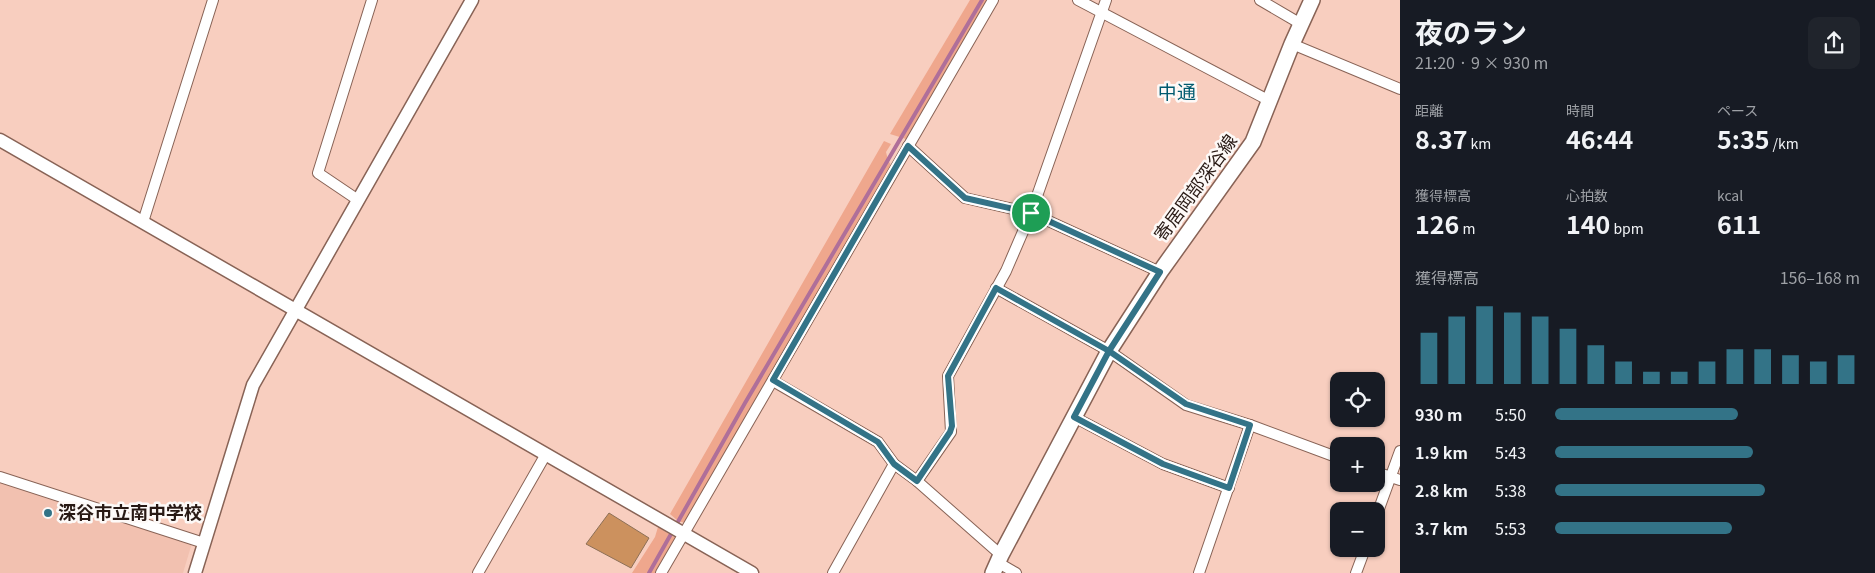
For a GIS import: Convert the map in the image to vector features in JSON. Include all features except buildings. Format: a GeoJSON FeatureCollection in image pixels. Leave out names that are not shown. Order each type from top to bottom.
{"type":"FeatureCollection","features":[{"type":"Feature","properties":{"kind":"main road","name":"寄居岡部深谷線"},"geometry":{"type":"LineString","coordinates":[[997,563],[1109,351],[1160,272],[1253,142],[1292,44],[1312,0]]}},
{"type":"Feature","properties":{"kind":"street"},"geometry":{"type":"LineString","coordinates":[[143,222],[213,0]]}},
{"type":"Feature","properties":{"kind":"street"},"geometry":{"type":"LineString","coordinates":[[358,200],[318,173],[372,0]]}},
{"type":"Feature","properties":{"kind":"street"},"geometry":{"type":"LineString","coordinates":[[195,573],[253,385],[472,0]]}},
{"type":"Feature","properties":{"kind":"street"},"geometry":{"type":"LineString","coordinates":[[661,573],[993,0]]}},
{"type":"Feature","properties":{"kind":"street"},"geometry":{"type":"LineString","coordinates":[[1078,0],[1270,101]]}},
{"type":"Feature","properties":{"kind":"street"},"geometry":{"type":"LineString","coordinates":[[917,481],[950,432],[952,426],[948,376],[1006,271],[1031,213],[1106,0]]}},
{"type":"Feature","properties":{"kind":"street"},"geometry":{"type":"LineString","coordinates":[[1260,0],[1301,24]]}},
{"type":"Feature","properties":{"kind":"street"},"geometry":{"type":"LineString","coordinates":[[1292,44],[1400,89]]}},
{"type":"Feature","properties":{"kind":"street"},"geometry":{"type":"LineString","coordinates":[[0,140],[752,573]]}},
{"type":"Feature","properties":{"kind":"street"},"geometry":{"type":"LineString","coordinates":[[908,146],[965,198],[1031,213],[1160,272]]}},
{"type":"Feature","properties":{"kind":"street"},"geometry":{"type":"LineString","coordinates":[[996,288],[1109,351],[1186,404],[1330,455]]}},
{"type":"Feature","properties":{"kind":"street"},"geometry":{"type":"LineString","coordinates":[[773,380],[878,442],[894,464],[917,481],[997,563],[1016,573]]}},
{"type":"Feature","properties":{"kind":"street"},"geometry":{"type":"LineString","coordinates":[[1074,417],[1163,464],[1229,488]]}},
{"type":"Feature","properties":{"kind":"street"},"geometry":{"type":"LineString","coordinates":[[1199,573],[1250,425]]}},
{"type":"Feature","properties":{"kind":"street"},"geometry":{"type":"LineString","coordinates":[[1383,502],[1395,478],[1400,451]]}},
{"type":"Feature","properties":{"kind":"street"},"geometry":{"type":"LineString","coordinates":[[478,573],[546,454]]}},
{"type":"Feature","properties":{"kind":"street"},"geometry":{"type":"LineString","coordinates":[[834,573],[894,464]]}},
{"type":"Feature","properties":{"kind":"street"},"geometry":{"type":"LineString","coordinates":[[0,477],[204,543]]}},
{"type":"Feature","properties":{"kind":"street"},"geometry":{"type":"LineString","coordinates":[[1356,573],[1362,557]]}},
{"type":"Feature","properties":{"kind":"shaded area"},"geometry":{"type":"Polygon","coordinates":[[[970,0],[988,0],[906,139],[890,134],[970,0]]]}},
{"type":"Feature","properties":{"kind":"shaded area"},"geometry":{"type":"Polygon","coordinates":[[[884,141],[891,144],[886,152],[892,167],[685,523],[678,521],[670,514],[884,141]]]}},
{"type":"Feature","properties":{"kind":"shaded area","name":"深谷市立南中学校"},"geometry":{"type":"Polygon","coordinates":[[[0,482],[192,543],[183,573],[0,573],[0,482]]]}},
{"type":"Feature","properties":{"kind":"shaded area"},"geometry":{"type":"Polygon","coordinates":[[[658,527],[677,539],[657,573],[632,573],[655,537],[658,527]]]}},
{"type":"Feature","properties":{"kind":"waterway"},"geometry":{"type":"LineString","coordinates":[[649,573],[745,403],[982,0]]}},
{"type":"Feature","properties":{"kind":"place","name":"深谷市立南中学校"},"geometry":{"type":"Point","coordinates":[48,513]}},
{"type":"Feature","properties":{"kind":"district","name":"中通"},"geometry":{"type":"Point","coordinates":[1177,92]}},
{"type":"Feature","properties":{"kind":"route"},"geometry":{"type":"LineString","coordinates":[[1031,213],[965,198],[908,146],[773,380],[878,442],[894,464],[917,481],[950,432],[952,426],[948,376],[955,360],[996,288],[1109,351],[1186,404],[1250,425],[1229,488],[1163,464],[1074,417],[1109,351],[1160,272],[1031,213]]}}]}
